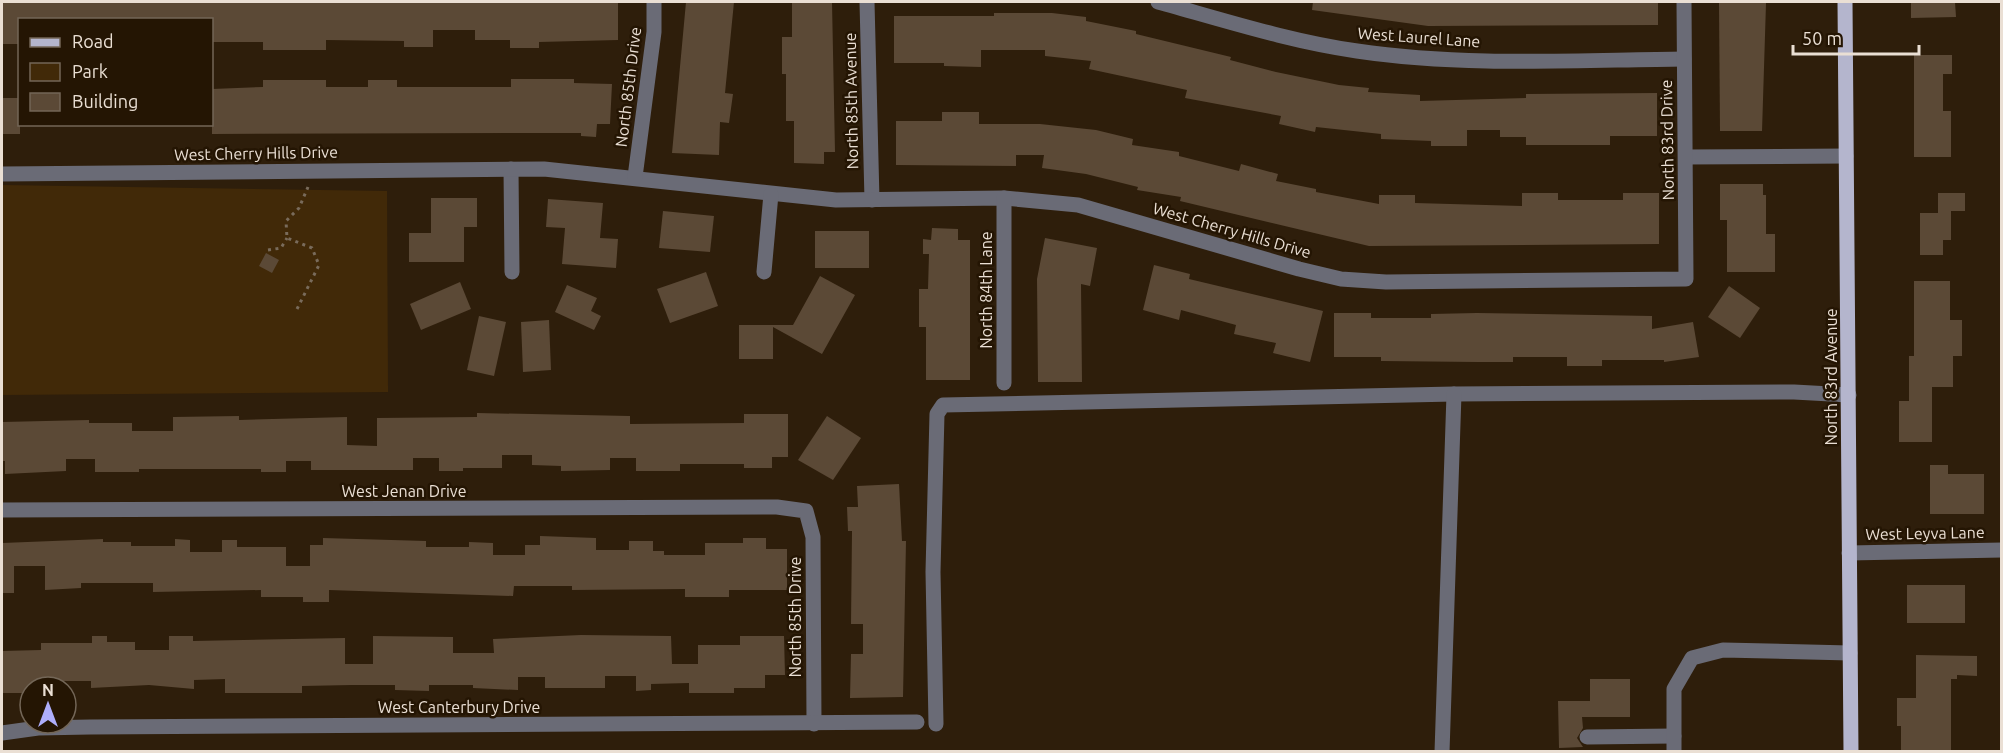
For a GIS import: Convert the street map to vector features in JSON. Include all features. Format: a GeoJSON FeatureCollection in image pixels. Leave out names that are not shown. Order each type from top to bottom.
{"type":"FeatureCollection","features":[{"type":"Feature","properties":{"kind":"main road","name":"North 83rd Avenue"},"geometry":{"type":"LineString","coordinates":[[1845,2],[1851,752]]}},
{"type":"Feature","properties":{"kind":"street","name":"North 85th Drive"},"geometry":{"type":"LineString","coordinates":[[635,177],[654,32],[654,2]]}},
{"type":"Feature","properties":{"kind":"street","name":"North 85th Avenue"},"geometry":{"type":"LineString","coordinates":[[867,2],[872,200]]}},
{"type":"Feature","properties":{"kind":"street","name":"West Laurel Lane"},"geometry":{"type":"LineString","coordinates":[[1158,2],[1281,38],[1358,51],[1431,58],[1511,61],[1684,59]]}},
{"type":"Feature","properties":{"kind":"street","name":"North 83rd Drive"},"geometry":{"type":"LineString","coordinates":[[1684,2],[1686,279]]}},
{"type":"Feature","properties":{"kind":"street"},"geometry":{"type":"LineString","coordinates":[[1686,157],[1846,156]]}},
{"type":"Feature","properties":{"kind":"street","name":"West Cherry Hills Drive"},"geometry":{"type":"LineString","coordinates":[[2,174],[511,169],[635,177],[771,194],[872,200],[1004,198],[1078,205],[1341,279],[1386,282],[1686,279]]}},
{"type":"Feature","properties":{"kind":"street"},"geometry":{"type":"LineString","coordinates":[[511,169],[512,272]]}},
{"type":"Feature","properties":{"kind":"street"},"geometry":{"type":"LineString","coordinates":[[764,272],[771,194]]}},
{"type":"Feature","properties":{"kind":"street","name":"North 84th Lane"},"geometry":{"type":"LineString","coordinates":[[1004,198],[1004,383]]}},
{"type":"Feature","properties":{"kind":"street"},"geometry":{"type":"LineString","coordinates":[[936,724],[933,572],[937,414],[943,405],[1454,394],[1794,392],[1849,394]]}},
{"type":"Feature","properties":{"kind":"street"},"geometry":{"type":"LineString","coordinates":[[1442,752],[1454,394]]}},
{"type":"Feature","properties":{"kind":"street","name":"West Jenan Drive"},"geometry":{"type":"LineString","coordinates":[[2,510],[777,507],[806,511]]}},
{"type":"Feature","properties":{"kind":"street","name":"North 85th Drive"},"geometry":{"type":"LineString","coordinates":[[806,511],[813,537],[814,724]]}},
{"type":"Feature","properties":{"kind":"street","name":"West Leyva Lane"},"geometry":{"type":"LineString","coordinates":[[1849,553],[2001,550]]}},
{"type":"Feature","properties":{"kind":"street"},"geometry":{"type":"LineString","coordinates":[[1674,752],[1674,689],[1692,658],[1700,654],[1723,650],[1850,653]]}},
{"type":"Feature","properties":{"kind":"street","name":"West Canterbury Drive"},"geometry":{"type":"LineString","coordinates":[[2,733],[38,728],[102,727],[917,722]]}},
{"type":"Feature","properties":{"kind":"street"},"geometry":{"type":"LineString","coordinates":[[1587,737],[1674,736]]}},
{"type":"Feature","properties":{"kind":"path"},"geometry":{"type":"LineString","coordinates":[[268,250],[281,248],[287,238],[286,222],[299,208],[307,193],[309,171]]}},
{"type":"Feature","properties":{"kind":"path"},"geometry":{"type":"LineString","coordinates":[[287,238],[312,248],[319,265],[297,309]]}},
{"type":"Feature","properties":{"kind":"green space"},"geometry":{"type":"Polygon","coordinates":[[[2,185],[387,191],[388,392],[2,395],[2,185]]]}},
{"type":"Feature","properties":{"kind":"building"},"geometry":{"type":"Polygon","coordinates":[[[2,2],[618,2],[618,40],[539,42],[539,48],[510,48],[510,40],[475,40],[475,30],[433,30],[433,47],[404,47],[404,41],[326,40],[326,50],[263,50],[263,42],[213,42],[213,18],[18,18],[18,44],[2,44],[2,2]]]}},
{"type":"Feature","properties":{"kind":"building"},"geometry":{"type":"Polygon","coordinates":[[[686,2],[734,2],[725,93],[733,94],[729,123],[720,122],[719,155],[672,153],[686,2]]]}},
{"type":"Feature","properties":{"kind":"building"},"geometry":{"type":"Polygon","coordinates":[[[792,2],[832,2],[835,152],[824,152],[824,164],[794,163],[794,121],[786,121],[786,74],[782,74],[782,37],[792,37],[792,2]]]}},
{"type":"Feature","properties":{"kind":"building"},"geometry":{"type":"Polygon","coordinates":[[[1313,2],[1658,2],[1658,25],[1428,26],[1312,10],[1313,2]]]}},
{"type":"Feature","properties":{"kind":"building"},"geometry":{"type":"Polygon","coordinates":[[[1911,2],[1955,2],[1956,17],[1911,18],[1911,2]]]}},
{"type":"Feature","properties":{"kind":"building"},"geometry":{"type":"Polygon","coordinates":[[[1719,3],[1766,3],[1762,131],[1720,131],[1719,3]]]}},
{"type":"Feature","properties":{"kind":"building"},"geometry":{"type":"Polygon","coordinates":[[[994,13],[1052,13],[1086,17],[1086,21],[1136,31],[1136,34],[1231,57],[1230,60],[1276,72],[1339,85],[1369,88],[1368,92],[1420,95],[1420,101],[1526,98],[1526,94],[1657,93],[1657,136],[1610,136],[1610,145],[1526,145],[1526,137],[1500,137],[1500,130],[1467,130],[1467,146],[1431,146],[1431,141],[1381,139],[1381,134],[1316,127],[1315,132],[1279,124],[1281,116],[1185,98],[1187,90],[1089,69],[1091,61],[1045,56],[1045,50],[981,50],[981,67],[944,66],[944,63],[894,63],[894,16],[994,16],[994,13]]]}},
{"type":"Feature","properties":{"kind":"building"},"geometry":{"type":"Polygon","coordinates":[[[1914,55],[1952,55],[1952,74],[1943,74],[1943,111],[1951,111],[1951,157],[1914,157],[1914,55]]]}},
{"type":"Feature","properties":{"kind":"building"},"geometry":{"type":"Polygon","coordinates":[[[511,79],[574,79],[574,83],[612,84],[610,124],[597,124],[596,137],[581,136],[581,133],[212,134],[213,89],[263,87],[263,80],[326,80],[326,87],[368,87],[368,80],[397,80],[397,87],[511,87],[511,79]]]}},
{"type":"Feature","properties":{"kind":"building"},"geometry":{"type":"Polygon","coordinates":[[[2,98],[18,98],[20,134],[2,134],[2,98]]]}},
{"type":"Feature","properties":{"kind":"building"},"geometry":{"type":"Polygon","coordinates":[[[942,112],[979,112],[979,124],[1040,124],[1096,130],[1133,139],[1132,145],[1179,152],[1179,156],[1239,171],[1241,164],[1278,174],[1276,181],[1316,189],[1316,192],[1379,204],[1379,195],[1415,195],[1415,203],[1522,206],[1522,193],[1558,193],[1558,200],[1623,200],[1623,193],[1659,193],[1659,244],[1369,246],[1180,201],[1181,197],[1137,190],[1138,187],[1086,174],[1042,168],[1044,155],[1016,155],[1016,166],[896,165],[896,121],[942,121],[942,112]]]}},
{"type":"Feature","properties":{"kind":"building"},"geometry":{"type":"Polygon","coordinates":[[[1720,184],[1763,184],[1763,195],[1766,195],[1766,234],[1775,234],[1775,272],[1727,272],[1727,220],[1720,220],[1720,184]]]}},
{"type":"Feature","properties":{"kind":"building"},"geometry":{"type":"Polygon","coordinates":[[[1938,193],[1965,193],[1965,211],[1951,211],[1951,240],[1943,240],[1943,255],[1920,255],[1920,213],[1938,213],[1938,193]]]}},
{"type":"Feature","properties":{"kind":"building"},"geometry":{"type":"Polygon","coordinates":[[[431,198],[477,198],[477,227],[464,227],[464,262],[409,262],[409,233],[431,233],[431,198]]]}},
{"type":"Feature","properties":{"kind":"building"},"geometry":{"type":"Polygon","coordinates":[[[548,199],[603,203],[600,238],[618,239],[616,268],[562,264],[565,228],[546,227],[548,199]]]}},
{"type":"Feature","properties":{"kind":"building"},"geometry":{"type":"Polygon","coordinates":[[[663,211],[714,216],[710,252],[659,248],[663,211]]]}},
{"type":"Feature","properties":{"kind":"building"},"geometry":{"type":"Polygon","coordinates":[[[932,228],[958,229],[958,240],[970,240],[970,380],[926,380],[926,327],[919,327],[919,289],[928,289],[929,254],[923,254],[923,239],[931,240],[932,228]]]}},
{"type":"Feature","properties":{"kind":"building"},"geometry":{"type":"Polygon","coordinates":[[[815,231],[869,231],[869,268],[815,268],[815,231]]]}},
{"type":"Feature","properties":{"kind":"building"},"geometry":{"type":"Polygon","coordinates":[[[1045,238],[1097,248],[1090,286],[1081,284],[1082,382],[1038,382],[1037,279],[1045,238]]]}},
{"type":"Feature","properties":{"kind":"building"},"geometry":{"type":"Polygon","coordinates":[[[266,253],[279,260],[272,273],[259,266],[266,253]]]}},
{"type":"Feature","properties":{"kind":"building"},"geometry":{"type":"Polygon","coordinates":[[[1154,265],[1190,274],[1189,279],[1323,311],[1310,362],[1273,353],[1276,343],[1234,334],[1236,325],[1181,310],[1179,320],[1143,310],[1154,265]]]}},
{"type":"Feature","properties":{"kind":"building"},"geometry":{"type":"Polygon","coordinates":[[[706,272],[718,306],[670,323],[657,289],[706,272]]]}},
{"type":"Feature","properties":{"kind":"building"},"geometry":{"type":"Polygon","coordinates":[[[820,276],[855,295],[822,354],[773,327],[773,359],[739,359],[739,325],[793,325],[820,276]]]}},
{"type":"Feature","properties":{"kind":"building"},"geometry":{"type":"Polygon","coordinates":[[[1914,281],[1950,281],[1950,320],[1962,320],[1962,356],[1953,356],[1953,387],[1932,387],[1932,442],[1899,442],[1899,401],[1909,401],[1909,356],[1914,356],[1914,281]]]}},
{"type":"Feature","properties":{"kind":"building"},"geometry":{"type":"Polygon","coordinates":[[[460,282],[471,309],[421,330],[410,304],[460,282]]]}},
{"type":"Feature","properties":{"kind":"building"},"geometry":{"type":"Polygon","coordinates":[[[567,285],[597,298],[591,311],[601,316],[594,330],[555,312],[567,285]]]}},
{"type":"Feature","properties":{"kind":"building"},"geometry":{"type":"Polygon","coordinates":[[[1729,286],[1760,308],[1740,338],[1708,317],[1729,286]]]}},
{"type":"Feature","properties":{"kind":"building"},"geometry":{"type":"Polygon","coordinates":[[[1334,313],[1371,313],[1371,318],[1431,318],[1431,314],[1477,313],[1652,316],[1652,329],[1693,322],[1699,357],[1664,362],[1664,360],[1602,360],[1602,366],[1567,366],[1567,357],[1513,357],[1513,362],[1477,362],[1381,361],[1381,357],[1334,357],[1334,313]]]}},
{"type":"Feature","properties":{"kind":"building"},"geometry":{"type":"Polygon","coordinates":[[[479,316],[506,322],[494,376],[467,370],[479,316]]]}},
{"type":"Feature","properties":{"kind":"building"},"geometry":{"type":"Polygon","coordinates":[[[549,320],[551,370],[523,372],[521,322],[549,320]]]}},
{"type":"Feature","properties":{"kind":"building"},"geometry":{"type":"Polygon","coordinates":[[[477,413],[630,416],[630,424],[744,423],[744,414],[788,414],[788,457],[772,457],[772,468],[744,468],[744,464],[680,464],[680,471],[636,471],[636,458],[610,458],[610,470],[561,471],[561,466],[532,465],[532,455],[502,455],[502,468],[463,468],[463,471],[439,471],[439,458],[413,458],[413,470],[311,470],[311,461],[286,461],[286,472],[261,472],[261,469],[139,469],[139,472],[95,472],[95,459],[66,459],[66,471],[5,474],[5,461],[2,461],[2,422],[89,420],[89,423],[132,423],[132,431],[173,431],[173,417],[239,416],[239,420],[347,417],[347,445],[377,446],[377,418],[477,417],[477,413]]]}},
{"type":"Feature","properties":{"kind":"building"},"geometry":{"type":"Polygon","coordinates":[[[827,416],[861,438],[833,480],[798,460],[827,416]]]}},
{"type":"Feature","properties":{"kind":"building"},"geometry":{"type":"Polygon","coordinates":[[[1930,465],[1948,465],[1948,474],[1984,474],[1984,514],[1930,514],[1930,465]]]}},
{"type":"Feature","properties":{"kind":"building"},"geometry":{"type":"Polygon","coordinates":[[[899,484],[902,541],[906,541],[903,697],[850,698],[851,654],[863,654],[863,624],[851,624],[852,531],[848,531],[847,507],[858,507],[857,486],[899,484]]]}},
{"type":"Feature","properties":{"kind":"building"},"geometry":{"type":"Polygon","coordinates":[[[540,536],[596,538],[596,550],[629,550],[629,541],[653,541],[653,551],[664,551],[664,555],[705,555],[705,543],[743,543],[743,538],[766,538],[766,549],[787,549],[787,590],[729,590],[729,597],[685,597],[685,589],[572,590],[572,586],[514,586],[513,596],[329,590],[329,602],[303,602],[303,597],[261,597],[261,590],[153,592],[153,583],[81,583],[81,588],[45,590],[45,566],[14,566],[14,593],[2,593],[2,543],[103,539],[103,542],[131,542],[131,546],[175,546],[175,539],[190,540],[190,552],[222,552],[222,540],[237,540],[237,547],[286,547],[286,566],[310,566],[310,545],[323,545],[323,538],[426,541],[426,547],[469,547],[469,542],[493,543],[493,555],[525,555],[525,545],[540,545],[540,536]]]}},
{"type":"Feature","properties":{"kind":"building"},"geometry":{"type":"Polygon","coordinates":[[[1907,585],[1965,585],[1965,623],[1907,623],[1907,585]]]}},
{"type":"Feature","properties":{"kind":"building"},"geometry":{"type":"Polygon","coordinates":[[[581,635],[671,636],[672,664],[698,664],[698,645],[740,645],[740,636],[784,636],[785,675],[765,675],[765,688],[734,688],[734,693],[689,693],[689,683],[651,684],[651,690],[636,691],[636,676],[605,676],[605,688],[545,688],[545,677],[518,677],[518,690],[473,688],[473,685],[429,685],[429,691],[395,690],[395,685],[352,685],[302,686],[302,693],[225,693],[225,679],[194,680],[194,689],[149,685],[91,688],[91,681],[78,681],[78,675],[18,675],[18,693],[2,693],[2,651],[41,650],[41,643],[92,643],[92,636],[107,636],[107,642],[135,642],[135,650],[169,650],[169,636],[193,636],[193,641],[345,638],[345,664],[373,664],[373,636],[453,637],[453,653],[494,653],[493,639],[581,635]]]}},
{"type":"Feature","properties":{"kind":"building"},"geometry":{"type":"Polygon","coordinates":[[[1916,655],[1977,656],[1977,676],[1957,675],[1957,679],[1951,679],[1951,752],[1901,752],[1901,726],[1897,726],[1897,698],[1916,698],[1916,655]]]}},
{"type":"Feature","properties":{"kind":"building"},"geometry":{"type":"Polygon","coordinates":[[[1590,679],[1630,679],[1630,717],[1582,717],[1583,728],[1577,738],[1583,747],[1559,748],[1558,701],[1590,701],[1590,679]]]}}]}
